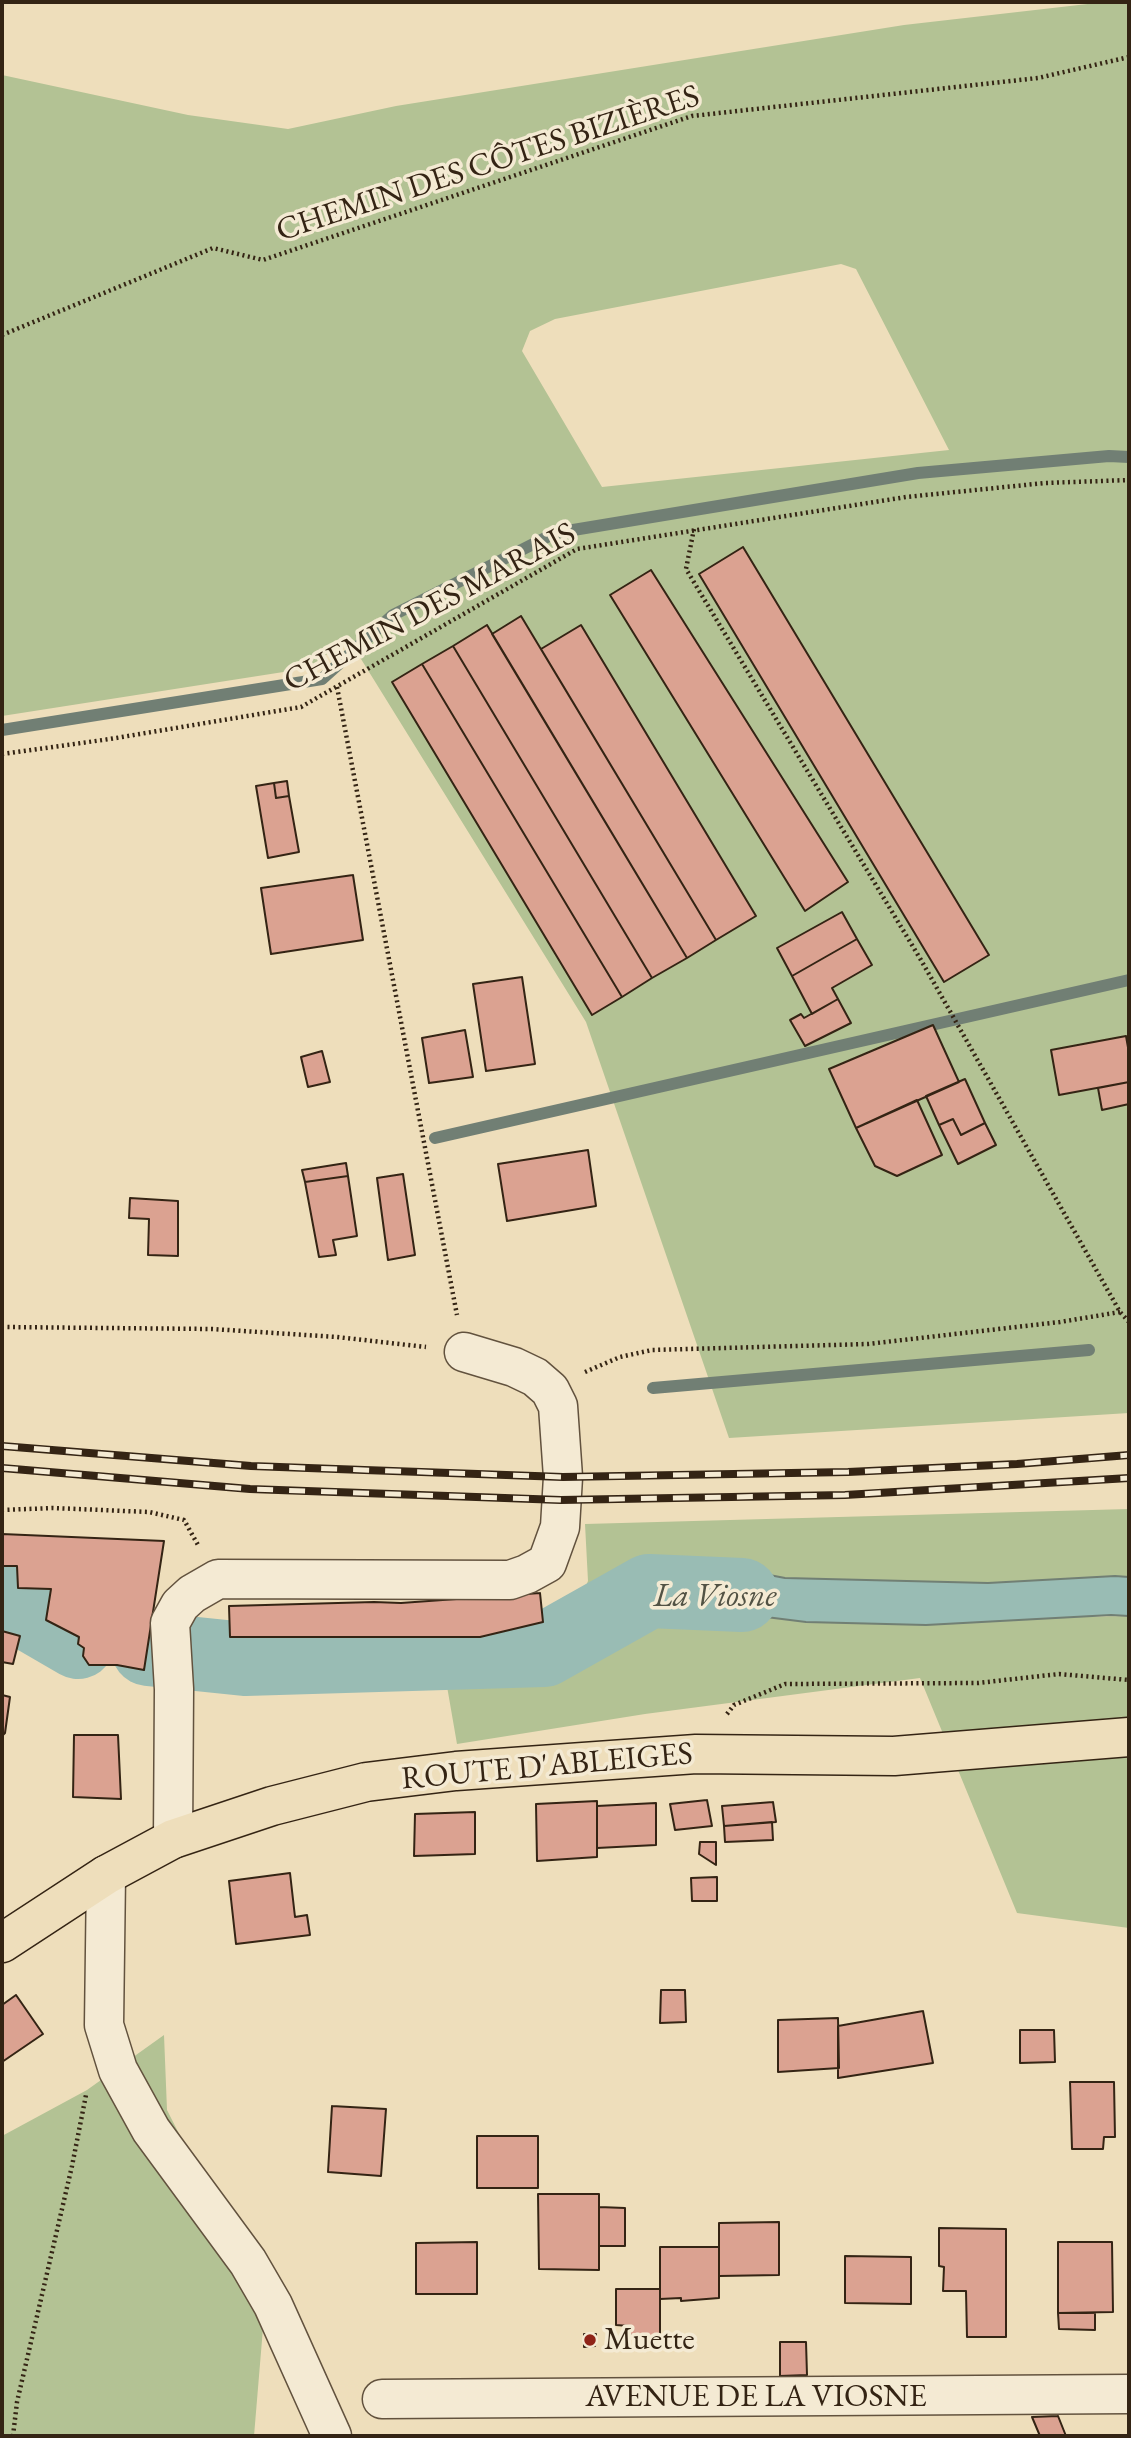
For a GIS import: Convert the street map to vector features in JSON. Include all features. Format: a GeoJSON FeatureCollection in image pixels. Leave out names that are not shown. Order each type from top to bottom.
{"type":"FeatureCollection","features":[{"type":"Feature","properties":{"kind":"main road","name":"ROUTE D'ABLEIGES"},"geometry":{"type":"LineString","coordinates":[[2,1943],[106,1875],[173,1839],[272,1805],[366,1782],[456,1771],[696,1754],[894,1756],[1129,1737]]}},
{"type":"Feature","properties":{"kind":"street"},"geometry":{"type":"LineString","coordinates":[[173,1839],[174,1689],[170,1623],[180,1605],[192,1594],[218,1579],[510,1580],[547,1563],[560,1527],[563,1477],[558,1406],[550,1390],[536,1377],[514,1367],[464,1352]]}},
{"type":"Feature","properties":{"kind":"street"},"geometry":{"type":"LineString","coordinates":[[106,1875],[104,2025],[118,2070],[151,2130],[226,2229],[273,2305],[332,2436]]}},
{"type":"Feature","properties":{"kind":"street","name":"AVENUE DE LA VIOSNE"},"geometry":{"type":"LineString","coordinates":[[382,2399],[1129,2394]]}},
{"type":"Feature","properties":{"kind":"path","name":"CHEMIN DES CÔTES BIZIÈRES"},"geometry":{"type":"LineString","coordinates":[[2,335],[213,248],[264,260],[692,116],[1038,78],[1129,57]]}},
{"type":"Feature","properties":{"kind":"path","name":"CHEMIN DES MARAIS"},"geometry":{"type":"LineString","coordinates":[[2,754],[301,707],[577,548],[906,497],[1045,483],[1129,480]]}},
{"type":"Feature","properties":{"kind":"path"},"geometry":{"type":"LineString","coordinates":[[694,529],[686,569],[921,960],[1120,1312],[1129,1322]]}},
{"type":"Feature","properties":{"kind":"path"},"geometry":{"type":"LineString","coordinates":[[2,1327],[212,1329],[337,1337],[464,1352],[337,687]]}},
{"type":"Feature","properties":{"kind":"path"},"geometry":{"type":"LineString","coordinates":[[550,1390],[620,1357],[652,1350],[868,1344],[1060,1322],[1120,1312]]}},
{"type":"Feature","properties":{"kind":"path"},"geometry":{"type":"LineString","coordinates":[[2,1510],[53,1508],[149,1512],[184,1520],[218,1579]]}},
{"type":"Feature","properties":{"kind":"path"},"geometry":{"type":"LineString","coordinates":[[696,1754],[734,1705],[785,1684],[978,1683],[1059,1674],[1129,1680]]}},
{"type":"Feature","properties":{"kind":"path"},"geometry":{"type":"LineString","coordinates":[[13,2436],[18,2402],[87,2090]]}},
{"type":"Feature","properties":{"kind":"green space"},"geometry":{"type":"Polygon","coordinates":[[[1105,2],[1129,2],[1129,1413],[729,1438],[586,1022],[348,638],[309,668],[2,716],[2,75],[188,115],[288,129],[396,106],[904,25],[1105,2]],[[841,264],[555,319],[530,331],[522,351],[602,487],[949,450],[856,269],[841,264]]]}},
{"type":"Feature","properties":{"kind":"green space"},"geometry":{"type":"Polygon","coordinates":[[[1129,1509],[1129,1577],[988,1583],[785,1578],[717,1565],[651,1616],[726,1612],[806,1622],[1129,1616],[1129,1928],[1017,1913],[920,1678],[645,1714],[457,1744],[444,1669],[567,1629],[588,1581],[585,1524],[1129,1509]]]}},
{"type":"Feature","properties":{"kind":"green space"},"geometry":{"type":"Polygon","coordinates":[[[164,2035],[167,2110],[265,2304],[254,2436],[2,2436],[2,2136],[87,2090],[164,2035]]]}},
{"type":"Feature","properties":{"kind":"water"},"geometry":{"type":"Polygon","coordinates":[[[717,1565],[785,1578],[988,1583],[1129,1577],[1129,1616],[926,1625],[806,1622],[726,1612],[651,1616],[637,1574],[646,1570],[717,1565]]]}},
{"type":"Feature","properties":{"kind":"building"},"geometry":{"type":"Polygon","coordinates":[[[743,547],[989,955],[944,982],[699,574],[743,547]]]}},
{"type":"Feature","properties":{"kind":"building"},"geometry":{"type":"Polygon","coordinates":[[[651,570],[848,882],[805,911],[610,595],[651,570]]]}},
{"type":"Feature","properties":{"kind":"building"},"geometry":{"type":"Polygon","coordinates":[[[521,616],[716,940],[687,958],[492,634],[521,616]]]}},
{"type":"Feature","properties":{"kind":"building"},"geometry":{"type":"Polygon","coordinates":[[[487,625],[687,958],[652,978],[453,646],[487,625]]]}},
{"type":"Feature","properties":{"kind":"building"},"geometry":{"type":"Polygon","coordinates":[[[581,625],[756,916],[716,940],[541,649],[581,625]]]}},
{"type":"Feature","properties":{"kind":"building"},"geometry":{"type":"Polygon","coordinates":[[[453,646],[652,978],[622,997],[422,664],[453,646]]]}},
{"type":"Feature","properties":{"kind":"building"},"geometry":{"type":"Polygon","coordinates":[[[422,664],[622,997],[592,1015],[392,682],[422,664]]]}},
{"type":"Feature","properties":{"kind":"building"},"geometry":{"type":"Polygon","coordinates":[[[287,781],[289,796],[276,798],[274,783],[287,781]]]}},
{"type":"Feature","properties":{"kind":"building"},"geometry":{"type":"Polygon","coordinates":[[[274,783],[276,798],[289,796],[299,852],[268,858],[256,786],[274,783]]]}},
{"type":"Feature","properties":{"kind":"building"},"geometry":{"type":"Polygon","coordinates":[[[353,875],[363,940],[271,954],[261,888],[353,875]]]}},
{"type":"Feature","properties":{"kind":"building"},"geometry":{"type":"Polygon","coordinates":[[[842,912],[857,939],[792,976],[777,948],[842,912]]]}},
{"type":"Feature","properties":{"kind":"building"},"geometry":{"type":"Polygon","coordinates":[[[857,939],[872,965],[832,988],[838,999],[812,1014],[792,976],[857,939]]]}},
{"type":"Feature","properties":{"kind":"building"},"geometry":{"type":"Polygon","coordinates":[[[522,977],[535,1064],[486,1071],[473,984],[522,977]]]}},
{"type":"Feature","properties":{"kind":"building"},"geometry":{"type":"Polygon","coordinates":[[[838,999],[851,1023],[805,1046],[790,1020],[801,1014],[804,1018],[838,999]]]}},
{"type":"Feature","properties":{"kind":"building"},"geometry":{"type":"Polygon","coordinates":[[[933,1025],[959,1082],[856,1128],[829,1069],[933,1025]]]}},
{"type":"Feature","properties":{"kind":"building"},"geometry":{"type":"Polygon","coordinates":[[[465,1030],[473,1077],[429,1083],[422,1038],[465,1030]]]}},
{"type":"Feature","properties":{"kind":"building"},"geometry":{"type":"Polygon","coordinates":[[[1126,1036],[1129,1082],[1059,1095],[1051,1050],[1126,1036]]]}},
{"type":"Feature","properties":{"kind":"building"},"geometry":{"type":"Polygon","coordinates":[[[322,1051],[330,1082],[308,1087],[301,1057],[322,1051]]]}},
{"type":"Feature","properties":{"kind":"building"},"geometry":{"type":"Polygon","coordinates":[[[965,1079],[985,1123],[961,1135],[953,1119],[939,1125],[926,1096],[965,1079]]]}},
{"type":"Feature","properties":{"kind":"building"},"geometry":{"type":"Polygon","coordinates":[[[1129,1082],[1129,1104],[1102,1110],[1098,1088],[1129,1082]]]}},
{"type":"Feature","properties":{"kind":"building"},"geometry":{"type":"Polygon","coordinates":[[[917,1100],[942,1155],[897,1176],[875,1166],[856,1128],[917,1100]]]}},
{"type":"Feature","properties":{"kind":"building"},"geometry":{"type":"Polygon","coordinates":[[[953,1119],[961,1135],[985,1123],[996,1145],[958,1164],[939,1125],[953,1119]]]}},
{"type":"Feature","properties":{"kind":"building"},"geometry":{"type":"Polygon","coordinates":[[[588,1150],[596,1206],[507,1221],[498,1164],[588,1150]]]}},
{"type":"Feature","properties":{"kind":"building"},"geometry":{"type":"Polygon","coordinates":[[[346,1163],[348,1176],[305,1182],[302,1170],[346,1163]]]}},
{"type":"Feature","properties":{"kind":"building"},"geometry":{"type":"Polygon","coordinates":[[[403,1174],[415,1255],[388,1260],[377,1178],[403,1174]]]}},
{"type":"Feature","properties":{"kind":"building"},"geometry":{"type":"Polygon","coordinates":[[[348,1176],[357,1236],[333,1240],[336,1255],[319,1257],[305,1182],[348,1176]]]}},
{"type":"Feature","properties":{"kind":"building"},"geometry":{"type":"Polygon","coordinates":[[[130,1198],[178,1201],[178,1256],[148,1255],[149,1219],[129,1218],[130,1198]]]}},
{"type":"Feature","properties":{"kind":"building"},"geometry":{"type":"Polygon","coordinates":[[[2,1534],[164,1541],[144,1670],[117,1665],[89,1665],[83,1656],[84,1648],[78,1644],[79,1637],[46,1620],[51,1589],[18,1588],[17,1566],[2,1566],[2,1534]]]}},
{"type":"Feature","properties":{"kind":"building"},"geometry":{"type":"Polygon","coordinates":[[[540,1593],[543,1622],[480,1637],[230,1637],[229,1606],[401,1603],[540,1593]]]}},
{"type":"Feature","properties":{"kind":"building"},"geometry":{"type":"Polygon","coordinates":[[[2,1631],[20,1636],[13,1664],[2,1662],[2,1631]]]}},
{"type":"Feature","properties":{"kind":"building"},"geometry":{"type":"Polygon","coordinates":[[[2,1695],[10,1697],[5,1733],[2,1736],[2,1695]]]}},
{"type":"Feature","properties":{"kind":"building"},"geometry":{"type":"Polygon","coordinates":[[[74,1735],[118,1735],[121,1799],[73,1797],[74,1735]]]}},
{"type":"Feature","properties":{"kind":"building"},"geometry":{"type":"Polygon","coordinates":[[[707,1800],[712,1826],[675,1830],[670,1804],[707,1800]]]}},
{"type":"Feature","properties":{"kind":"building"},"geometry":{"type":"Polygon","coordinates":[[[597,1801],[597,1857],[537,1861],[536,1804],[597,1801]]]}},
{"type":"Feature","properties":{"kind":"building"},"geometry":{"type":"Polygon","coordinates":[[[773,1802],[776,1822],[724,1826],[722,1806],[773,1802]]]}},
{"type":"Feature","properties":{"kind":"building"},"geometry":{"type":"Polygon","coordinates":[[[656,1803],[656,1845],[597,1848],[597,1806],[656,1803]]]}},
{"type":"Feature","properties":{"kind":"building"},"geometry":{"type":"Polygon","coordinates":[[[475,1812],[475,1854],[414,1856],[415,1814],[475,1812]]]}},
{"type":"Feature","properties":{"kind":"building"},"geometry":{"type":"Polygon","coordinates":[[[772,1822],[773,1840],[725,1842],[724,1826],[772,1822]]]}},
{"type":"Feature","properties":{"kind":"building"},"geometry":{"type":"Polygon","coordinates":[[[700,1842],[716,1842],[716,1865],[699,1854],[700,1842]]]}},
{"type":"Feature","properties":{"kind":"building"},"geometry":{"type":"Polygon","coordinates":[[[290,1873],[295,1917],[307,1915],[310,1935],[236,1944],[229,1881],[290,1873]]]}},
{"type":"Feature","properties":{"kind":"building"},"geometry":{"type":"Polygon","coordinates":[[[717,1877],[717,1901],[692,1901],[691,1878],[717,1877]]]}},
{"type":"Feature","properties":{"kind":"building"},"geometry":{"type":"Polygon","coordinates":[[[661,1990],[685,1990],[686,2022],[660,2023],[661,1990]]]}},
{"type":"Feature","properties":{"kind":"building"},"geometry":{"type":"Polygon","coordinates":[[[16,1995],[43,2034],[2,2062],[2,2005],[16,1995]]]}},
{"type":"Feature","properties":{"kind":"building"},"geometry":{"type":"Polygon","coordinates":[[[923,2011],[933,2063],[838,2078],[838,2026],[923,2011]]]}},
{"type":"Feature","properties":{"kind":"building"},"geometry":{"type":"Polygon","coordinates":[[[838,2018],[839,2068],[778,2072],[778,2020],[838,2018]]]}},
{"type":"Feature","properties":{"kind":"building"},"geometry":{"type":"Polygon","coordinates":[[[1020,2030],[1054,2030],[1055,2062],[1020,2063],[1020,2030]]]}},
{"type":"Feature","properties":{"kind":"building"},"geometry":{"type":"Polygon","coordinates":[[[1070,2082],[1114,2082],[1115,2137],[1104,2137],[1103,2149],[1072,2149],[1070,2082]]]}},
{"type":"Feature","properties":{"kind":"building"},"geometry":{"type":"Polygon","coordinates":[[[332,2106],[386,2109],[381,2176],[328,2172],[332,2106]]]}},
{"type":"Feature","properties":{"kind":"building"},"geometry":{"type":"Polygon","coordinates":[[[477,2136],[538,2136],[538,2188],[477,2188],[477,2136]]]}},
{"type":"Feature","properties":{"kind":"building"},"geometry":{"type":"Polygon","coordinates":[[[538,2194],[599,2194],[599,2270],[539,2269],[538,2194]]]}},
{"type":"Feature","properties":{"kind":"building"},"geometry":{"type":"Polygon","coordinates":[[[599,2207],[625,2208],[625,2246],[599,2246],[599,2207]]]}},
{"type":"Feature","properties":{"kind":"building"},"geometry":{"type":"Polygon","coordinates":[[[779,2222],[779,2275],[719,2276],[719,2223],[779,2222]]]}},
{"type":"Feature","properties":{"kind":"building"},"geometry":{"type":"Polygon","coordinates":[[[939,2228],[1006,2229],[1006,2337],[967,2337],[966,2291],[943,2291],[944,2267],[939,2266],[939,2228]]]}},
{"type":"Feature","properties":{"kind":"building"},"geometry":{"type":"Polygon","coordinates":[[[477,2242],[477,2294],[416,2294],[416,2243],[477,2242]]]}},
{"type":"Feature","properties":{"kind":"building"},"geometry":{"type":"Polygon","coordinates":[[[1058,2242],[1112,2242],[1113,2312],[1058,2313],[1058,2242]]]}},
{"type":"Feature","properties":{"kind":"building"},"geometry":{"type":"Polygon","coordinates":[[[660,2247],[719,2247],[719,2298],[681,2301],[681,2298],[660,2299],[660,2247]]]}},
{"type":"Feature","properties":{"kind":"building"},"geometry":{"type":"Polygon","coordinates":[[[845,2256],[911,2257],[911,2304],[845,2303],[845,2256]]]}},
{"type":"Feature","properties":{"kind":"building"},"geometry":{"type":"Polygon","coordinates":[[[616,2289],[660,2289],[660,2340],[636,2340],[629,2333],[629,2326],[616,2325],[616,2289]]]}},
{"type":"Feature","properties":{"kind":"building"},"geometry":{"type":"Polygon","coordinates":[[[1058,2313],[1095,2313],[1095,2330],[1059,2329],[1058,2313]]]}},
{"type":"Feature","properties":{"kind":"building","name":"Muette"},"geometry":{"type":"Polygon","coordinates":[[[584,2334],[596,2334],[595,2346],[584,2347],[584,2334]]]}},
{"type":"Feature","properties":{"kind":"building"},"geometry":{"type":"Polygon","coordinates":[[[780,2342],[806,2342],[807,2375],[780,2376],[780,2342]]]}},
{"type":"Feature","properties":{"kind":"building"},"geometry":{"type":"Polygon","coordinates":[[[1058,2416],[1066,2436],[1040,2436],[1032,2417],[1058,2416]]]}},
{"type":"Feature","properties":{"kind":"waterway"},"geometry":{"type":"LineString","coordinates":[[2,730],[322,679],[393,615],[555,533],[918,473],[1109,456],[1129,457]]}},
{"type":"Feature","properties":{"kind":"waterway"},"geometry":{"type":"LineString","coordinates":[[435,1138],[1129,980]]}},
{"type":"Feature","properties":{"kind":"waterway"},"geometry":{"type":"LineString","coordinates":[[653,1388],[1089,1350]]}},
{"type":"Feature","properties":{"kind":"waterway","name":"La Viosne"},"geometry":{"type":"LineString","coordinates":[[148,1649],[245,1659],[544,1650],[649,1591],[742,1595]]}},
{"type":"Feature","properties":{"kind":"waterway","name":"La Viosne"},"geometry":{"type":"LineString","coordinates":[[2,1598],[78,1642]]}},
{"type":"Feature","properties":{"kind":"railway"},"geometry":{"type":"LineString","coordinates":[[2,1446],[251,1466],[563,1477],[848,1472],[1017,1464],[1129,1455]]}},
{"type":"Feature","properties":{"kind":"railway"},"geometry":{"type":"LineString","coordinates":[[2,1468],[250,1489],[561,1500],[845,1495],[1129,1478]]}},
{"type":"Feature","properties":{"kind":"place","name":"Muette"},"geometry":{"type":"Point","coordinates":[590,2340]}}]}
